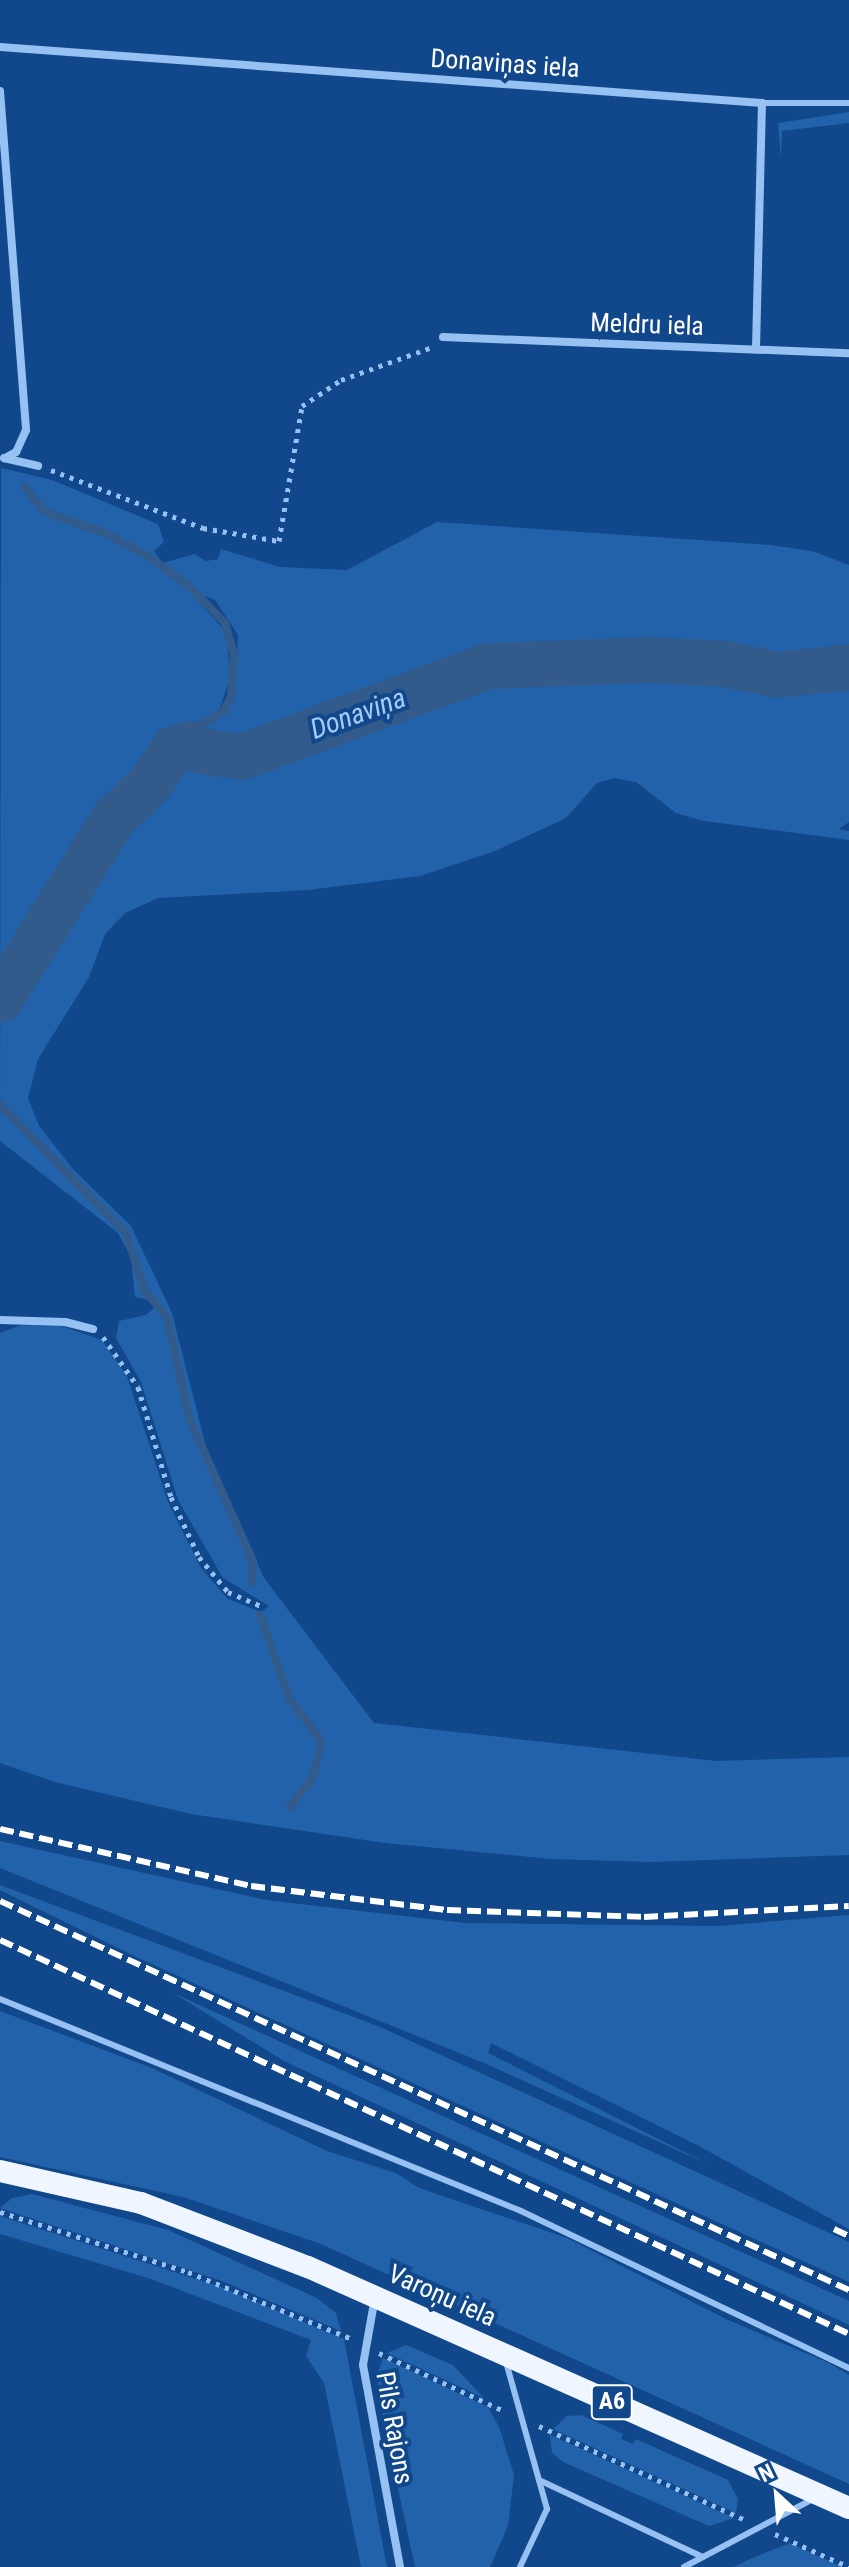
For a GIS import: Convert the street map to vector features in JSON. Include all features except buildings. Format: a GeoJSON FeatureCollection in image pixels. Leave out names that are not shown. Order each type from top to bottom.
{"type":"FeatureCollection","features":[{"type":"Feature","properties":{"kind":"highway","name":"Varoņu iela"},"geometry":{"type":"LineString","coordinates":[[0,2171],[141,2203],[375,2297],[849,2508]]}},
{"type":"Feature","properties":{"kind":"street","name":"Donaviņas iela"},"geometry":{"type":"LineString","coordinates":[[0,47],[762,103]]}},
{"type":"Feature","properties":{"kind":"street"},"geometry":{"type":"LineString","coordinates":[[0,91],[26,430],[16,452],[2,458]]}},
{"type":"Feature","properties":{"kind":"street"},"geometry":{"type":"LineString","coordinates":[[756,349],[762,103]]}},
{"type":"Feature","properties":{"kind":"street","name":"Meldru iela"},"geometry":{"type":"LineString","coordinates":[[443,337],[849,353]]}},
{"type":"Feature","properties":{"kind":"street"},"geometry":{"type":"LineString","coordinates":[[2,458],[38,466]]}},
{"type":"Feature","properties":{"kind":"street"},"geometry":{"type":"LineString","coordinates":[[0,1320],[65,1322],[93,1329]]}},
{"type":"Feature","properties":{"kind":"street","name":"Pils Rajons"},"geometry":{"type":"LineString","coordinates":[[375,2297],[364,2345],[365,2393],[400,2567]]}},
{"type":"Feature","properties":{"kind":"lane"},"geometry":{"type":"LineString","coordinates":[[762,103],[849,103]]}},
{"type":"Feature","properties":{"kind":"lane"},"geometry":{"type":"LineString","coordinates":[[0,1999],[521,2211],[849,2368]]}},
{"type":"Feature","properties":{"kind":"lane"},"geometry":{"type":"LineString","coordinates":[[504,2354],[547,2509],[520,2567]]}},
{"type":"Feature","properties":{"kind":"lane"},"geometry":{"type":"LineString","coordinates":[[539,2480],[703,2557]]}},
{"type":"Feature","properties":{"kind":"lane"},"geometry":{"type":"LineString","coordinates":[[684,2567],[821,2495]]}},
{"type":"Feature","properties":{"kind":"path"},"geometry":{"type":"LineString","coordinates":[[38,466],[212,531],[279,541],[302,406],[341,380],[438,345],[443,337]]}},
{"type":"Feature","properties":{"kind":"path"},"geometry":{"type":"LineString","coordinates":[[93,1329],[132,1374],[171,1497],[199,1557],[228,1592],[264,1607]]}},
{"type":"Feature","properties":{"kind":"path"},"geometry":{"type":"LineString","coordinates":[[0,2212],[210,2280],[364,2345],[849,2567]]}},
{"type":"Feature","properties":{"kind":"shaded area"},"geometry":{"type":"Polygon","coordinates":[[[849,112],[849,123],[782,131],[781,160],[778,123],[849,112]]]}},
{"type":"Feature","properties":{"kind":"shaded area"},"geometry":{"type":"Polygon","coordinates":[[[1,468],[52,480],[158,524],[164,542],[154,551],[163,563],[194,554],[206,561],[218,559],[221,549],[280,567],[347,570],[437,522],[770,545],[812,551],[849,565],[849,822],[839,829],[849,831],[849,840],[704,821],[676,813],[636,782],[614,778],[597,783],[566,818],[495,851],[420,876],[308,890],[158,898],[125,913],[105,934],[89,977],[38,1059],[28,1098],[39,1126],[73,1169],[131,1226],[172,1313],[206,1447],[264,1578],[374,1723],[716,1761],[849,1757],[849,1855],[651,1862],[551,1859],[385,1843],[191,1814],[55,1782],[0,1763],[0,1333],[21,1325],[61,1326],[102,1340],[127,1376],[168,1502],[201,1568],[228,1599],[261,1612],[269,1606],[223,1578],[178,1500],[141,1382],[116,1338],[119,1321],[146,1315],[154,1308],[150,1300],[135,1297],[131,1258],[118,1233],[0,1141],[1,468]],[[201,595],[198,601],[227,633],[230,677],[220,709],[227,710],[235,691],[238,635],[215,600],[201,595]],[[168,752],[105,823],[77,872],[88,873],[117,822],[150,793],[173,753],[168,752]]]}},
{"type":"Feature","properties":{"kind":"shaded area"},"geometry":{"type":"Polygon","coordinates":[[[0,1841],[266,1900],[465,1923],[719,1926],[849,1915],[849,2229],[697,2145],[491,2043],[488,2053],[710,2165],[484,2063],[0,1868],[0,1841]]]}},
{"type":"Feature","properties":{"kind":"shaded area"},"geometry":{"type":"Polygon","coordinates":[[[0,1885],[378,2026],[849,2242],[849,2282],[132,1955],[0,1890],[0,1885]]]}},
{"type":"Feature","properties":{"kind":"shaded area"},"geometry":{"type":"Polygon","coordinates":[[[173,1993],[849,2301],[849,2325],[284,2061],[173,1993]]]}},
{"type":"Feature","properties":{"kind":"shaded area"},"geometry":{"type":"Polygon","coordinates":[[[0,2011],[152,2068],[327,2151],[396,2173],[419,2188],[567,2238],[726,2319],[829,2363],[849,2375],[849,2484],[321,2244],[183,2197],[0,2157],[0,2011]]]}},
{"type":"Feature","properties":{"kind":"shaded area"},"geometry":{"type":"Polygon","coordinates":[[[32,2194],[168,2230],[317,2298],[336,2313],[341,2331],[222,2281],[0,2208],[12,2198],[32,2194]]]}},
{"type":"Feature","properties":{"kind":"shaded area"},"geometry":{"type":"Polygon","coordinates":[[[0,2216],[221,2287],[344,2339],[387,2567],[361,2567],[324,2383],[306,2356],[311,2340],[151,2279],[0,2234],[0,2216]]]}},
{"type":"Feature","properties":{"kind":"shaded area"},"geometry":{"type":"Polygon","coordinates":[[[406,2345],[453,2365],[484,2398],[387,2353],[406,2345]]]}},
{"type":"Feature","properties":{"kind":"shaded area"},"geometry":{"type":"Polygon","coordinates":[[[383,2358],[488,2407],[499,2427],[514,2475],[508,2526],[490,2567],[415,2567],[384,2424],[377,2375],[383,2358]]]}},
{"type":"Feature","properties":{"kind":"shaded area"},"geometry":{"type":"Polygon","coordinates":[[[581,2415],[623,2434],[621,2439],[633,2444],[636,2439],[728,2480],[738,2499],[736,2513],[553,2429],[567,2416],[581,2415]]]}},
{"type":"Feature","properties":{"kind":"shaded area"},"geometry":{"type":"Polygon","coordinates":[[[550,2435],[734,2518],[709,2526],[563,2462],[552,2453],[550,2435]]]}},
{"type":"Feature","properties":{"kind":"shaded area"},"geometry":{"type":"Polygon","coordinates":[[[790,2543],[842,2567],[734,2567],[750,2559],[790,2543]]]}},
{"type":"Feature","properties":{"kind":"waterway"},"geometry":{"type":"LineString","coordinates":[[24,486],[45,512],[105,533],[146,555],[189,586],[225,623],[234,654],[231,697],[223,712],[201,725],[191,744]]}},
{"type":"Feature","properties":{"kind":"waterway","name":"Donaviņa"},"geometry":{"type":"LineString","coordinates":[[0,1000],[115,817],[149,785],[175,748],[191,744],[201,751],[242,757],[488,666],[651,660],[725,664],[778,675],[849,667]]}},
{"type":"Feature","properties":{"kind":"waterway"},"geometry":{"type":"LineString","coordinates":[[0,1105],[126,1233],[144,1289],[167,1317],[189,1418],[253,1561],[252,1582]]}},
{"type":"Feature","properties":{"kind":"waterway"},"geometry":{"type":"LineString","coordinates":[[260,1615],[289,1698],[322,1742],[312,1779],[289,1807]]}},
{"type":"Feature","properties":{"kind":"railway"},"geometry":{"type":"LineString","coordinates":[[0,1829],[251,1886],[447,1910],[644,1917],[849,1906]]}},
{"type":"Feature","properties":{"kind":"railway"},"geometry":{"type":"LineString","coordinates":[[0,1901],[849,2290]]}},
{"type":"Feature","properties":{"kind":"railway"},"geometry":{"type":"LineString","coordinates":[[0,1940],[849,2334]]}},
{"type":"Feature","properties":{"kind":"railway"},"geometry":{"type":"LineString","coordinates":[[834,2229],[849,2236]]}}]}
